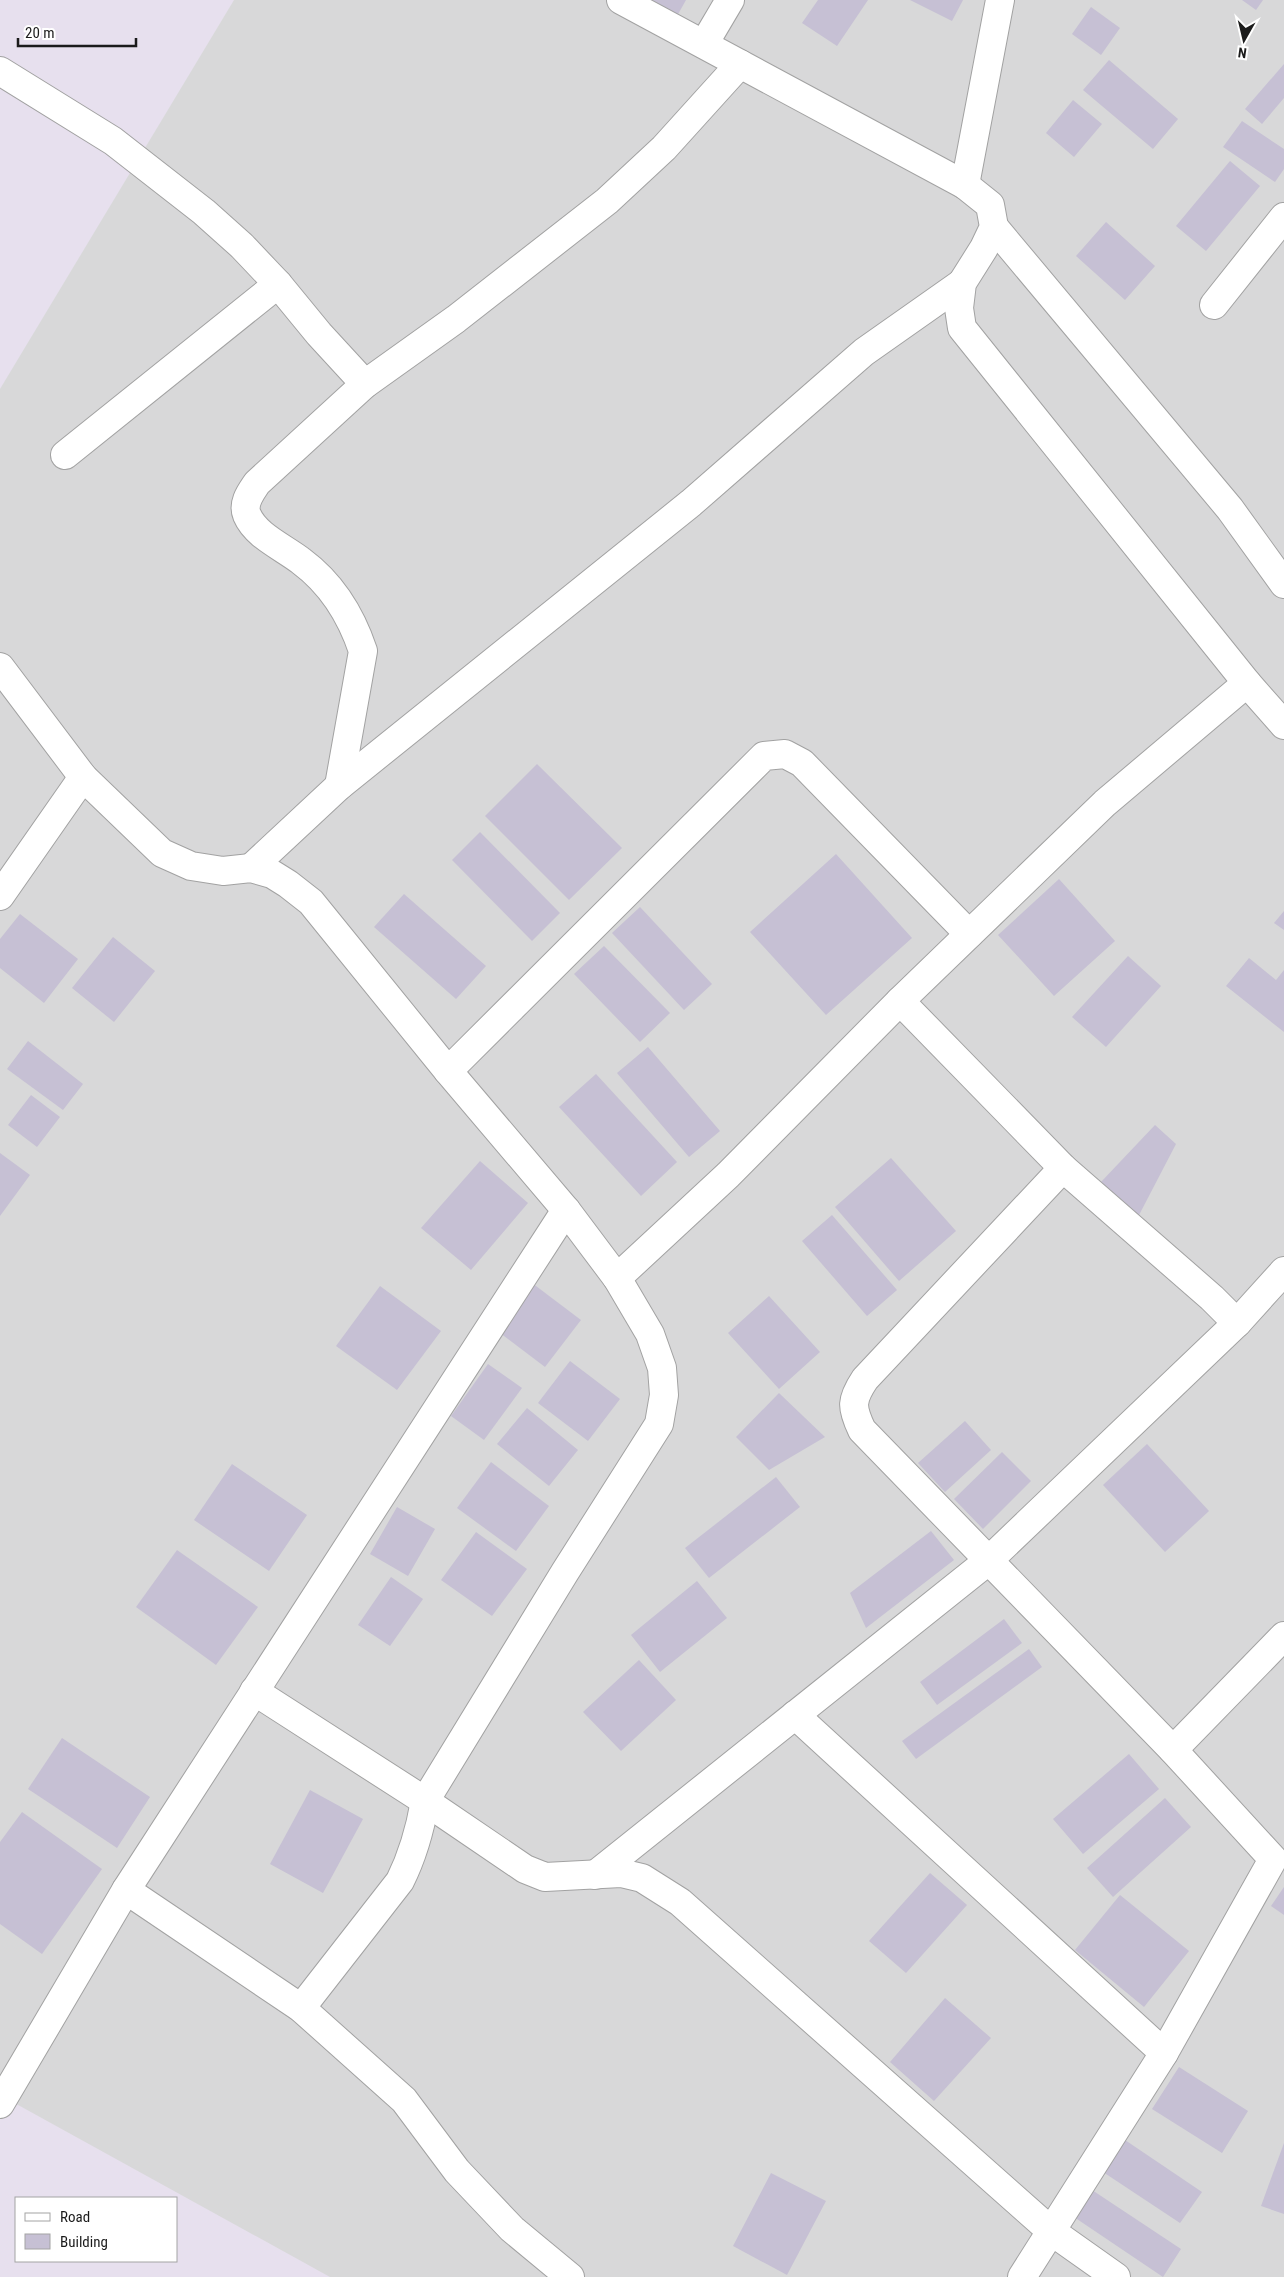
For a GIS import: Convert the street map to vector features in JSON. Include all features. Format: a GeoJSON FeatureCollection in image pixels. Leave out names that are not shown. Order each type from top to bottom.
{"type":"FeatureCollection","features":[{"type":"Feature","properties":{"kind":"street"},"geometry":{"type":"LineString","coordinates":[[621,0],[965,185],[990,205],[994,227],[1230,509],[1284,584]]}},
{"type":"Feature","properties":{"kind":"street"},"geometry":{"type":"LineString","coordinates":[[704,44],[730,0]]}},
{"type":"Feature","properties":{"kind":"street"},"geometry":{"type":"LineString","coordinates":[[965,185],[1000,0]]}},
{"type":"Feature","properties":{"kind":"street"},"geometry":{"type":"LineString","coordinates":[[339,786],[363,651],[357,631],[339,598],[303,562],[253,527],[246,512],[248,496],[257,483],[365,384],[456,318],[607,201],[664,148],[740,64]]}},
{"type":"Feature","properties":{"kind":"street"},"geometry":{"type":"LineString","coordinates":[[0,72],[113,141],[204,212],[242,246],[278,284],[319,334],[365,384]]}},
{"type":"Feature","properties":{"kind":"street"},"geometry":{"type":"LineString","coordinates":[[1214,305],[1284,217]]}},
{"type":"Feature","properties":{"kind":"street"},"geometry":{"type":"LineString","coordinates":[[251,868],[339,786],[691,503],[864,352],[962,283],[984,248],[994,227]]}},
{"type":"Feature","properties":{"kind":"street"},"geometry":{"type":"LineString","coordinates":[[962,283],[959,308],[962,328],[1246,682],[1284,725]]}},
{"type":"Feature","properties":{"kind":"street"},"geometry":{"type":"LineString","coordinates":[[65,455],[278,284]]}},
{"type":"Feature","properties":{"kind":"street"},"geometry":{"type":"LineString","coordinates":[[0,667],[83,777],[162,853],[191,866],[223,871],[251,868],[272,874],[311,902],[448,1071],[566,1210],[617,1278],[650,1334],[662,1368],[664,1395],[659,1424],[565,1572],[425,1801],[420,1833],[400,1881],[302,2008]]}},
{"type":"Feature","properties":{"kind":"street"},"geometry":{"type":"LineString","coordinates":[[617,1278],[728,1176],[900,1001],[1105,803],[1246,682]]}},
{"type":"Feature","properties":{"kind":"street"},"geometry":{"type":"LineString","coordinates":[[448,1071],[764,756],[785,754],[802,763],[969,934]]}},
{"type":"Feature","properties":{"kind":"street"},"geometry":{"type":"LineString","coordinates":[[0,896],[83,777]]}},
{"type":"Feature","properties":{"kind":"street"},"geometry":{"type":"LineString","coordinates":[[900,1001],[1063,1168],[1212,1298],[1237,1323]]}},
{"type":"Feature","properties":{"kind":"street"},"geometry":{"type":"LineString","coordinates":[[1022,2277],[1164,2054],[1278,1853],[1173,1750],[862,1430],[853,1405],[855,1394],[864,1379],[1063,1168]]}},
{"type":"Feature","properties":{"kind":"street"},"geometry":{"type":"LineString","coordinates":[[0,2104],[126,1890],[566,1210]]}},
{"type":"Feature","properties":{"kind":"street"},"geometry":{"type":"LineString","coordinates":[[595,1875],[988,1561],[1237,1323],[1284,1271]]}},
{"type":"Feature","properties":{"kind":"street"},"geometry":{"type":"LineString","coordinates":[[1173,1750],[1284,1636]]}},
{"type":"Feature","properties":{"kind":"street"},"geometry":{"type":"LineString","coordinates":[[254,1691],[425,1801],[525,1869],[545,1877],[621,1873],[642,1878],[680,1902],[1051,2231],[1116,2277]]}},
{"type":"Feature","properties":{"kind":"street"},"geometry":{"type":"LineString","coordinates":[[795,1715],[1164,2054]]}},
{"type":"Feature","properties":{"kind":"street"},"geometry":{"type":"LineString","coordinates":[[126,1890],[302,2008],[404,2100],[464,2178],[512,2229],[570,2277]]}},
{"type":"Feature","properties":{"kind":"shaded area"},"geometry":{"type":"Polygon","coordinates":[[[234,0],[1284,0],[1284,2277],[330,2277],[0,2095],[0,389],[234,0]]]}},
{"type":"Feature","properties":{"kind":"building"},"geometry":{"type":"Polygon","coordinates":[[[648,0],[686,0],[677,16],[648,0]]]}},
{"type":"Feature","properties":{"kind":"building"},"geometry":{"type":"Polygon","coordinates":[[[818,0],[868,0],[837,46],[802,23],[818,0]]]}},
{"type":"Feature","properties":{"kind":"building"},"geometry":{"type":"Polygon","coordinates":[[[910,0],[963,0],[952,21],[910,0]]]}},
{"type":"Feature","properties":{"kind":"building"},"geometry":{"type":"Polygon","coordinates":[[[1242,0],[1263,0],[1256,10],[1242,0]]]}},
{"type":"Feature","properties":{"kind":"building"},"geometry":{"type":"Polygon","coordinates":[[[1091,7],[1120,28],[1101,55],[1072,34],[1091,7]]]}},
{"type":"Feature","properties":{"kind":"building"},"geometry":{"type":"Polygon","coordinates":[[[1109,60],[1178,119],[1153,149],[1083,90],[1109,60]]]}},
{"type":"Feature","properties":{"kind":"building"},"geometry":{"type":"Polygon","coordinates":[[[1284,64],[1284,98],[1262,124],[1245,109],[1284,64]]]}},
{"type":"Feature","properties":{"kind":"building"},"geometry":{"type":"Polygon","coordinates":[[[1073,100],[1102,124],[1074,157],[1046,133],[1073,100]]]}},
{"type":"Feature","properties":{"kind":"building"},"geometry":{"type":"Polygon","coordinates":[[[1242,121],[1284,149],[1284,169],[1275,182],[1223,147],[1242,121]]]}},
{"type":"Feature","properties":{"kind":"building"},"geometry":{"type":"Polygon","coordinates":[[[1230,161],[1260,186],[1206,251],[1176,226],[1230,161]]]}},
{"type":"Feature","properties":{"kind":"building"},"geometry":{"type":"Polygon","coordinates":[[[1106,222],[1155,266],[1125,300],[1076,256],[1106,222]]]}},
{"type":"Feature","properties":{"kind":"building"},"geometry":{"type":"Polygon","coordinates":[[[537,764],[622,848],[569,900],[485,816],[537,764]]]}},
{"type":"Feature","properties":{"kind":"building"},"geometry":{"type":"Polygon","coordinates":[[[480,832],[560,913],[532,941],[452,860],[480,832]]]}},
{"type":"Feature","properties":{"kind":"building"},"geometry":{"type":"Polygon","coordinates":[[[836,854],[912,938],[826,1015],[750,932],[836,854]]]}},
{"type":"Feature","properties":{"kind":"building"},"geometry":{"type":"Polygon","coordinates":[[[1059,879],[1115,941],[1054,996],[998,935],[1059,879]]]}},
{"type":"Feature","properties":{"kind":"building"},"geometry":{"type":"Polygon","coordinates":[[[404,894],[486,966],[456,999],[374,927],[404,894]]]}},
{"type":"Feature","properties":{"kind":"building"},"geometry":{"type":"Polygon","coordinates":[[[640,907],[712,984],[684,1010],[612,933],[640,907]]]}},
{"type":"Feature","properties":{"kind":"building"},"geometry":{"type":"Polygon","coordinates":[[[1284,911],[1284,930],[1274,923],[1284,911]]]}},
{"type":"Feature","properties":{"kind":"building"},"geometry":{"type":"Polygon","coordinates":[[[20,914],[78,959],[44,1003],[0,968],[0,939],[20,914]]]}},
{"type":"Feature","properties":{"kind":"building"},"geometry":{"type":"Polygon","coordinates":[[[113,937],[155,971],[114,1022],[72,988],[113,937]]]}},
{"type":"Feature","properties":{"kind":"building"},"geometry":{"type":"Polygon","coordinates":[[[604,946],[670,1013],[640,1042],[574,974],[604,946]]]}},
{"type":"Feature","properties":{"kind":"building"},"geometry":{"type":"Polygon","coordinates":[[[1128,956],[1161,986],[1106,1047],[1072,1017],[1128,956]]]}},
{"type":"Feature","properties":{"kind":"building"},"geometry":{"type":"Polygon","coordinates":[[[1249,958],[1276,980],[1284,970],[1284,1032],[1226,986],[1249,958]]]}},
{"type":"Feature","properties":{"kind":"building"},"geometry":{"type":"Polygon","coordinates":[[[28,1041],[83,1084],[63,1110],[7,1069],[28,1041]]]}},
{"type":"Feature","properties":{"kind":"building"},"geometry":{"type":"Polygon","coordinates":[[[648,1047],[720,1131],[689,1157],[617,1073],[648,1047]]]}},
{"type":"Feature","properties":{"kind":"building"},"geometry":{"type":"Polygon","coordinates":[[[596,1074],[677,1162],[641,1196],[559,1107],[596,1074]]]}},
{"type":"Feature","properties":{"kind":"building"},"geometry":{"type":"Polygon","coordinates":[[[31,1095],[60,1117],[37,1147],[8,1125],[31,1095]]]}},
{"type":"Feature","properties":{"kind":"building"},"geometry":{"type":"Polygon","coordinates":[[[1155,1125],[1176,1144],[1138,1217],[1101,1182],[1155,1125]]]}},
{"type":"Feature","properties":{"kind":"building"},"geometry":{"type":"Polygon","coordinates":[[[0,1153],[30,1175],[0,1216],[0,1153]]]}},
{"type":"Feature","properties":{"kind":"building"},"geometry":{"type":"Polygon","coordinates":[[[891,1158],[956,1231],[899,1281],[835,1207],[891,1158]]]}},
{"type":"Feature","properties":{"kind":"building"},"geometry":{"type":"Polygon","coordinates":[[[480,1161],[528,1203],[471,1270],[421,1228],[480,1161]]]}},
{"type":"Feature","properties":{"kind":"building"},"geometry":{"type":"Polygon","coordinates":[[[832,1215],[897,1290],[867,1316],[802,1241],[832,1215]]]}},
{"type":"Feature","properties":{"kind":"building"},"geometry":{"type":"Polygon","coordinates":[[[532,1283],[581,1320],[545,1367],[496,1330],[532,1283]]]}},
{"type":"Feature","properties":{"kind":"building"},"geometry":{"type":"Polygon","coordinates":[[[380,1286],[441,1331],[397,1390],[336,1346],[380,1286]]]}},
{"type":"Feature","properties":{"kind":"building"},"geometry":{"type":"Polygon","coordinates":[[[769,1296],[820,1352],[779,1389],[728,1333],[769,1296]]]}},
{"type":"Feature","properties":{"kind":"building"},"geometry":{"type":"Polygon","coordinates":[[[570,1361],[620,1399],[588,1441],[538,1403],[570,1361]]]}},
{"type":"Feature","properties":{"kind":"building"},"geometry":{"type":"Polygon","coordinates":[[[488,1364],[522,1388],[484,1440],[451,1416],[488,1364]]]}},
{"type":"Feature","properties":{"kind":"building"},"geometry":{"type":"Polygon","coordinates":[[[779,1393],[825,1437],[769,1470],[736,1437],[779,1393]]]}},
{"type":"Feature","properties":{"kind":"building"},"geometry":{"type":"Polygon","coordinates":[[[527,1408],[578,1450],[549,1486],[497,1444],[527,1408]]]}},
{"type":"Feature","properties":{"kind":"building"},"geometry":{"type":"Polygon","coordinates":[[[965,1421],[991,1450],[945,1492],[918,1463],[965,1421]]]}},
{"type":"Feature","properties":{"kind":"building"},"geometry":{"type":"Polygon","coordinates":[[[1147,1444],[1209,1511],[1165,1552],[1103,1485],[1147,1444]]]}},
{"type":"Feature","properties":{"kind":"building"},"geometry":{"type":"Polygon","coordinates":[[[1002,1452],[1031,1481],[983,1529],[954,1499],[1002,1452]]]}},
{"type":"Feature","properties":{"kind":"building"},"geometry":{"type":"Polygon","coordinates":[[[491,1462],[549,1506],[516,1551],[457,1508],[491,1462]]]}},
{"type":"Feature","properties":{"kind":"building"},"geometry":{"type":"Polygon","coordinates":[[[232,1464],[307,1515],[269,1571],[194,1520],[232,1464]]]}},
{"type":"Feature","properties":{"kind":"building"},"geometry":{"type":"Polygon","coordinates":[[[776,1477],[800,1507],[709,1578],[685,1548],[776,1477]]]}},
{"type":"Feature","properties":{"kind":"building"},"geometry":{"type":"Polygon","coordinates":[[[397,1507],[435,1529],[408,1576],[370,1554],[397,1507]]]}},
{"type":"Feature","properties":{"kind":"building"},"geometry":{"type":"Polygon","coordinates":[[[931,1531],[954,1560],[866,1628],[850,1593],[931,1531]]]}},
{"type":"Feature","properties":{"kind":"building"},"geometry":{"type":"Polygon","coordinates":[[[476,1532],[527,1569],[492,1616],[441,1580],[476,1532]]]}},
{"type":"Feature","properties":{"kind":"building"},"geometry":{"type":"Polygon","coordinates":[[[177,1550],[258,1607],[216,1665],[136,1607],[177,1550]]]}},
{"type":"Feature","properties":{"kind":"building"},"geometry":{"type":"Polygon","coordinates":[[[391,1577],[423,1599],[390,1646],[358,1625],[391,1577]]]}},
{"type":"Feature","properties":{"kind":"building"},"geometry":{"type":"Polygon","coordinates":[[[697,1581],[727,1618],[660,1672],[631,1635],[697,1581]]]}},
{"type":"Feature","properties":{"kind":"building"},"geometry":{"type":"Polygon","coordinates":[[[1004,1619],[1022,1643],[937,1705],[920,1682],[1004,1619]]]}},
{"type":"Feature","properties":{"kind":"building"},"geometry":{"type":"Polygon","coordinates":[[[1029,1649],[1042,1667],[916,1759],[902,1741],[1029,1649]]]}},
{"type":"Feature","properties":{"kind":"building"},"geometry":{"type":"Polygon","coordinates":[[[639,1660],[676,1700],[621,1751],[583,1712],[639,1660]]]}},
{"type":"Feature","properties":{"kind":"building"},"geometry":{"type":"Polygon","coordinates":[[[62,1738],[150,1797],[117,1848],[28,1789],[62,1738]]]}},
{"type":"Feature","properties":{"kind":"building"},"geometry":{"type":"Polygon","coordinates":[[[1129,1754],[1159,1789],[1083,1854],[1053,1819],[1129,1754]]]}},
{"type":"Feature","properties":{"kind":"building"},"geometry":{"type":"Polygon","coordinates":[[[310,1790],[363,1819],[323,1893],[270,1864],[310,1790]]]}},
{"type":"Feature","properties":{"kind":"building"},"geometry":{"type":"Polygon","coordinates":[[[1165,1798],[1191,1827],[1113,1897],[1087,1868],[1165,1798]]]}},
{"type":"Feature","properties":{"kind":"building"},"geometry":{"type":"Polygon","coordinates":[[[22,1812],[102,1869],[42,1954],[0,1924],[0,1842],[22,1812]]]}},
{"type":"Feature","properties":{"kind":"building"},"geometry":{"type":"Polygon","coordinates":[[[930,1873],[967,1905],[906,1973],[869,1941],[930,1873]]]}},
{"type":"Feature","properties":{"kind":"building"},"geometry":{"type":"Polygon","coordinates":[[[1284,1887],[1284,1915],[1271,1906],[1284,1887]]]}},
{"type":"Feature","properties":{"kind":"building"},"geometry":{"type":"Polygon","coordinates":[[[1120,1895],[1189,1951],[1144,2007],[1075,1950],[1120,1895]]]}},
{"type":"Feature","properties":{"kind":"building"},"geometry":{"type":"Polygon","coordinates":[[[945,1998],[991,2038],[934,2101],[890,2062],[945,1998]]]}},
{"type":"Feature","properties":{"kind":"building"},"geometry":{"type":"Polygon","coordinates":[[[1179,2067],[1248,2111],[1222,2153],[1152,2109],[1179,2067]]]}},
{"type":"Feature","properties":{"kind":"building"},"geometry":{"type":"Polygon","coordinates":[[[1125,2140],[1202,2192],[1180,2223],[1103,2172],[1125,2140]]]}},
{"type":"Feature","properties":{"kind":"building"},"geometry":{"type":"Polygon","coordinates":[[[1284,2143],[1284,2214],[1261,2206],[1284,2143]]]}},
{"type":"Feature","properties":{"kind":"building"},"geometry":{"type":"Polygon","coordinates":[[[771,2173],[826,2201],[787,2275],[733,2246],[771,2173]]]}},
{"type":"Feature","properties":{"kind":"building"},"geometry":{"type":"Polygon","coordinates":[[[1089,2188],[1181,2249],[1163,2277],[1071,2215],[1089,2188]]]}}]}
